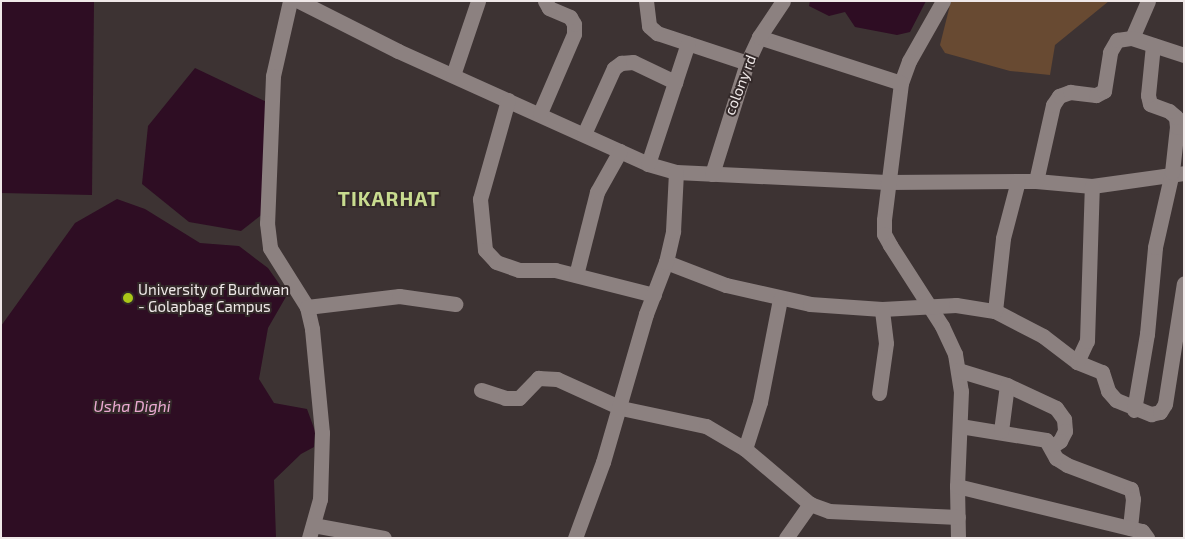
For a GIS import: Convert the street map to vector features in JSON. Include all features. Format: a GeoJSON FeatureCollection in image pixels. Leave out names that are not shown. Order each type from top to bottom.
{"type":"FeatureCollection","features":[{"type":"Feature","properties":{"kind":"street"},"geometry":{"type":"LineString","coordinates":[[290,1],[273,76],[268,223],[270,248],[307,307],[322,433],[320,499],[311,531],[384,538]]}},
{"type":"Feature","properties":{"kind":"street"},"geometry":{"type":"LineString","coordinates":[[299,1],[452,75],[540,113],[648,164],[676,172],[886,182],[1036,181],[1092,186],[1178,172]]}},
{"type":"Feature","properties":{"kind":"street"},"geometry":{"type":"LineString","coordinates":[[452,75],[478,1]]}},
{"type":"Feature","properties":{"kind":"street"},"geometry":{"type":"LineString","coordinates":[[540,113],[574,34],[574,24],[570,17],[549,8],[545,1]]}},
{"type":"Feature","properties":{"kind":"street"},"geometry":{"type":"LineString","coordinates":[[646,1],[649,26],[656,33],[747,63]]}},
{"type":"Feature","properties":{"kind":"street"},"geometry":{"type":"LineString","coordinates":[[943,1],[909,61],[901,83],[886,182],[884,234],[942,326],[955,354],[961,391],[957,486],[958,538]]}},
{"type":"Feature","properties":{"kind":"street"},"geometry":{"type":"LineString","coordinates":[[1132,38],[1148,1]]}},
{"type":"Feature","properties":{"kind":"street","name":"colony rd"},"geometry":{"type":"LineString","coordinates":[[712,174],[747,63],[759,37],[780,2]]}},
{"type":"Feature","properties":{"kind":"street"},"geometry":{"type":"LineString","coordinates":[[759,37],[901,83]]}},
{"type":"Feature","properties":{"kind":"street"},"geometry":{"type":"LineString","coordinates":[[1036,181],[1053,105],[1059,96],[1070,92],[1096,95],[1104,91],[1110,52],[1117,40],[1132,38],[1184,55]]}},
{"type":"Feature","properties":{"kind":"street"},"geometry":{"type":"LineString","coordinates":[[648,164],[688,43]]}},
{"type":"Feature","properties":{"kind":"street"},"geometry":{"type":"LineString","coordinates":[[1134,410],[1147,334],[1155,247],[1178,172],[1176,118],[1150,104],[1148,95],[1153,45]]}},
{"type":"Feature","properties":{"kind":"street"},"geometry":{"type":"LineString","coordinates":[[584,134],[614,68],[622,63],[633,62],[675,82]]}},
{"type":"Feature","properties":{"kind":"street"},"geometry":{"type":"LineString","coordinates":[[508,100],[480,199],[485,250],[496,262],[519,270],[555,270],[654,294]]}},
{"type":"Feature","properties":{"kind":"street"},"geometry":{"type":"LineString","coordinates":[[576,276],[597,192],[620,151]]}},
{"type":"Feature","properties":{"kind":"street"},"geometry":{"type":"LineString","coordinates":[[575,538],[621,408],[654,294],[666,262],[672,231],[676,172]]}},
{"type":"Feature","properties":{"kind":"street"},"geometry":{"type":"LineString","coordinates":[[995,311],[1003,238],[1018,181]]}},
{"type":"Feature","properties":{"kind":"street"},"geometry":{"type":"LineString","coordinates":[[1077,362],[1087,342],[1092,186]]}},
{"type":"Feature","properties":{"kind":"street"},"geometry":{"type":"LineString","coordinates":[[666,262],[702,278],[780,299],[843,308],[882,309],[928,306],[977,306],[995,311],[1044,336],[1077,362],[1102,372],[1107,380],[1108,391],[1134,410],[1151,414],[1160,412],[1165,404],[1184,284]]}},
{"type":"Feature","properties":{"kind":"street"},"geometry":{"type":"LineString","coordinates":[[307,307],[399,296],[455,304]]}},
{"type":"Feature","properties":{"kind":"street"},"geometry":{"type":"LineString","coordinates":[[745,449],[760,402],[780,299]]}},
{"type":"Feature","properties":{"kind":"street"},"geometry":{"type":"LineString","coordinates":[[879,393],[886,343],[882,309]]}},
{"type":"Feature","properties":{"kind":"street"},"geometry":{"type":"LineString","coordinates":[[958,370],[1008,385],[1056,408],[1064,419],[1065,431],[1060,441],[1052,446]]}},
{"type":"Feature","properties":{"kind":"street"},"geometry":{"type":"LineString","coordinates":[[481,390],[505,398],[519,398],[538,378],[557,379],[621,408],[706,426],[745,449],[810,504],[829,511],[958,517]]}},
{"type":"Feature","properties":{"kind":"street"},"geometry":{"type":"LineString","coordinates":[[1168,383],[1184,386]]}},
{"type":"Feature","properties":{"kind":"street"},"geometry":{"type":"LineString","coordinates":[[1001,431],[1008,385]]}},
{"type":"Feature","properties":{"kind":"street"},"geometry":{"type":"LineString","coordinates":[[960,426],[1001,431],[1046,440],[1052,446],[1056,458],[1067,465],[1131,489],[1134,499],[1130,528]]}},
{"type":"Feature","properties":{"kind":"street"},"geometry":{"type":"LineString","coordinates":[[957,486],[1142,531],[1147,538]]}},
{"type":"Feature","properties":{"kind":"street"},"geometry":{"type":"LineString","coordinates":[[786,538],[810,504]]}},
{"type":"Feature","properties":{"kind":"shaded area"},"geometry":{"type":"Polygon","coordinates":[[[951,1],[1109,1],[1055,45],[1050,75],[1010,71],[945,53],[940,45],[951,1]]]}},
{"type":"Feature","properties":{"kind":"water"},"geometry":{"type":"Polygon","coordinates":[[[1,1],[94,2],[92,195],[1,193],[1,1]]]}},
{"type":"Feature","properties":{"kind":"water"},"geometry":{"type":"Polygon","coordinates":[[[810,1],[926,1],[910,32],[897,35],[855,27],[845,12],[829,16],[809,6],[810,1]]]}},
{"type":"Feature","properties":{"kind":"water"},"geometry":{"type":"Polygon","coordinates":[[[195,68],[271,104],[264,213],[241,231],[189,222],[142,184],[148,126],[195,68]]]}},
{"type":"Feature","properties":{"kind":"water","name":"Usha Dighi"},"geometry":{"type":"Polygon","coordinates":[[[117,199],[145,209],[200,243],[239,246],[268,268],[287,295],[268,328],[259,379],[274,403],[307,409],[315,431],[314,447],[301,454],[274,480],[276,538],[1,538],[1,326],[75,223],[117,199]]]}},
{"type":"Feature","properties":{"kind":"place","name":"University of Burdwan - Golapbag Campus"},"geometry":{"type":"Point","coordinates":[128,298]}},
{"type":"Feature","properties":{"kind":"district","name":"TIKARHAT"},"geometry":{"type":"Point","coordinates":[389,198]}}]}
